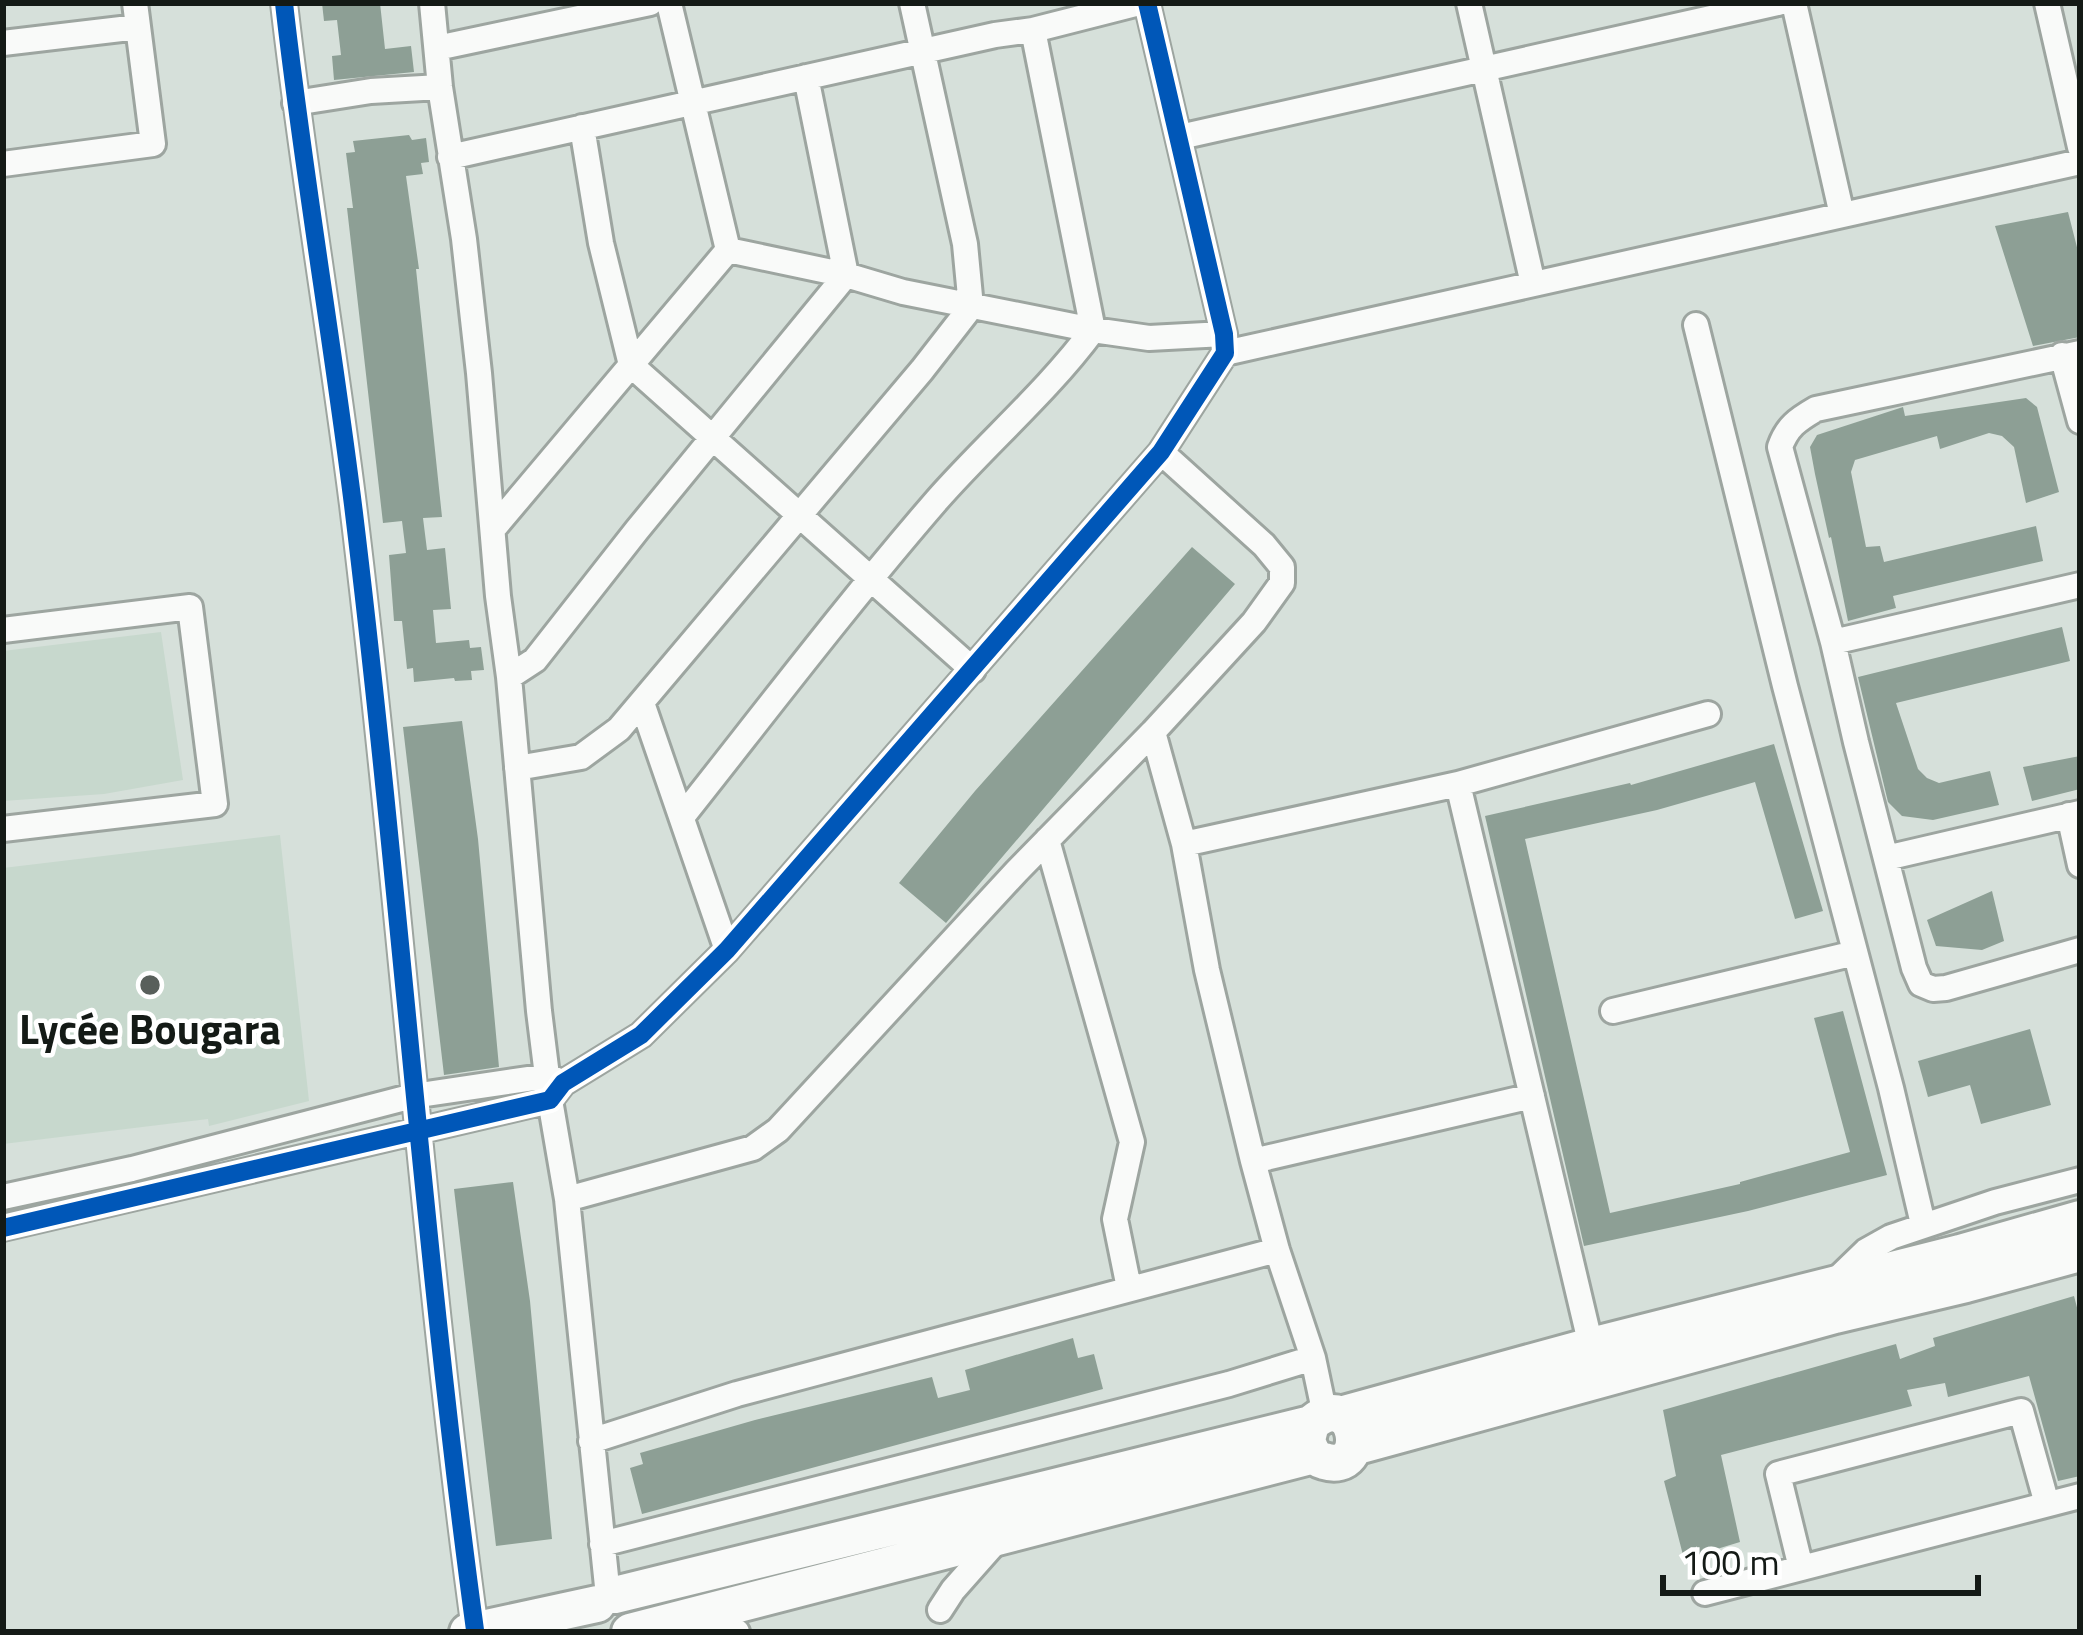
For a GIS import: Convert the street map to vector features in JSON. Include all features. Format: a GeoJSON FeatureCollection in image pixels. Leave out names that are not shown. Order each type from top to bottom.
{"type":"FeatureCollection","features":[{"type":"Feature","properties":{"kind":"main road"},"geometry":{"type":"LineString","coordinates":[[630,1632],[1000,1536],[1592,1346],[2080,1219]]}},
{"type":"Feature","properties":{"kind":"main road"},"geometry":{"type":"LineString","coordinates":[[472,1631],[605,1606],[1329,1431],[1966,1284],[2080,1253]]}},
{"type":"Feature","properties":{"kind":"main road"},"geometry":{"type":"LineString","coordinates":[[605,1606],[628,1600],[636,1612],[630,1632]]}},
{"type":"Feature","properties":{"kind":"street"},"geometry":{"type":"LineString","coordinates":[[284,3],[353,504],[472,1631]]}},
{"type":"Feature","properties":{"kind":"street"},"geometry":{"type":"LineString","coordinates":[[432,3],[479,373],[605,1606]]}},
{"type":"Feature","properties":{"kind":"street"},"geometry":{"type":"LineString","coordinates":[[437,48],[650,3]]}},
{"type":"Feature","properties":{"kind":"street"},"geometry":{"type":"LineString","coordinates":[[669,3],[728,250]]}},
{"type":"Feature","properties":{"kind":"street"},"geometry":{"type":"LineString","coordinates":[[517,768],[581,757],[619,729],[971,307],[964,244],[912,3]]}},
{"type":"Feature","properties":{"kind":"street"},"geometry":{"type":"LineString","coordinates":[[3,1228],[419,1130],[554,1087],[641,1035],[727,950],[1161,452],[1224,343],[1180,136],[1143,3],[450,157]]}},
{"type":"Feature","properties":{"kind":"street"},"geometry":{"type":"LineString","coordinates":[[1469,3],[1533,284]]}},
{"type":"Feature","properties":{"kind":"street"},"geometry":{"type":"LineString","coordinates":[[1180,136],[1778,3]]}},
{"type":"Feature","properties":{"kind":"street"},"geometry":{"type":"LineString","coordinates":[[1794,3],[1842,215]]}},
{"type":"Feature","properties":{"kind":"street"},"geometry":{"type":"LineString","coordinates":[[2047,3],[2080,147]]}},
{"type":"Feature","properties":{"kind":"street"},"geometry":{"type":"LineString","coordinates":[[3,43],[137,15],[153,144],[3,164]]}},
{"type":"Feature","properties":{"kind":"street"},"geometry":{"type":"LineString","coordinates":[[682,818],[870,579],[941,496],[1063,370],[1093,330],[1033,30]]}},
{"type":"Feature","properties":{"kind":"street"},"geometry":{"type":"LineString","coordinates":[[806,77],[846,275]]}},
{"type":"Feature","properties":{"kind":"street"},"geometry":{"type":"LineString","coordinates":[[295,103],[440,87]]}},
{"type":"Feature","properties":{"kind":"street"},"geometry":{"type":"LineString","coordinates":[[582,127],[601,243],[631,365],[973,670]]}},
{"type":"Feature","properties":{"kind":"street"},"geometry":{"type":"LineString","coordinates":[[728,250],[971,307],[1093,330],[1224,343],[1533,284],[2080,162]]}},
{"type":"Feature","properties":{"kind":"street"},"geometry":{"type":"LineString","coordinates":[[493,529],[728,250]]}},
{"type":"Feature","properties":{"kind":"street"},"geometry":{"type":"LineString","coordinates":[[509,677],[535,659],[846,275]]}},
{"type":"Feature","properties":{"kind":"street"},"geometry":{"type":"LineString","coordinates":[[1696,325],[1923,1224]]}},
{"type":"Feature","properties":{"kind":"street"},"geometry":{"type":"LineString","coordinates":[[2080,421],[2071,354],[1816,409],[1785,431],[1780,447],[1921,984],[1946,988],[2080,950]]}},
{"type":"Feature","properties":{"kind":"street"},"geometry":{"type":"LineString","coordinates":[[567,1199],[753,1148],[778,1130],[1254,622],[1282,583],[1282,567],[1161,452]]}},
{"type":"Feature","properties":{"kind":"street"},"geometry":{"type":"LineString","coordinates":[[1833,642],[2080,585]]}},
{"type":"Feature","properties":{"kind":"street"},"geometry":{"type":"LineString","coordinates":[[3,630],[190,607],[215,804],[3,830]]}},
{"type":"Feature","properties":{"kind":"street"},"geometry":{"type":"LineString","coordinates":[[643,703],[727,950]]}},
{"type":"Feature","properties":{"kind":"street"},"geometry":{"type":"LineString","coordinates":[[1184,844],[1457,784],[1708,714]]}},
{"type":"Feature","properties":{"kind":"street"},"geometry":{"type":"LineString","coordinates":[[1153,732],[1184,844],[1207,970],[1253,1161],[1329,1431]]}},
{"type":"Feature","properties":{"kind":"street"},"geometry":{"type":"LineString","coordinates":[[1457,784],[1592,1346]]}},
{"type":"Feature","properties":{"kind":"street"},"geometry":{"type":"LineString","coordinates":[[1886,858],[2074,814],[2080,865]]}},
{"type":"Feature","properties":{"kind":"street"},"geometry":{"type":"LineString","coordinates":[[1047,840],[1132,1142],[1115,1219],[1129,1288]]}},
{"type":"Feature","properties":{"kind":"street"},"geometry":{"type":"LineString","coordinates":[[1613,1011],[1855,953]]}},
{"type":"Feature","properties":{"kind":"street"},"geometry":{"type":"LineString","coordinates":[[3,1197],[413,1096],[554,1087]]}},
{"type":"Feature","properties":{"kind":"street"},"geometry":{"type":"LineString","coordinates":[[1253,1161],[1532,1096]]}},
{"type":"Feature","properties":{"kind":"street"},"geometry":{"type":"LineString","coordinates":[[1834,1282],[1866,1251],[1891,1237],[2080,1180]]}},
{"type":"Feature","properties":{"kind":"street"},"geometry":{"type":"LineString","coordinates":[[591,1441],[736,1394],[1277,1250]]}},
{"type":"Feature","properties":{"kind":"street"},"geometry":{"type":"LineString","coordinates":[[602,1544],[1168,1400],[1312,1358]]}},
{"type":"Feature","properties":{"kind":"street"},"geometry":{"type":"LineString","coordinates":[[1802,1568],[1778,1474],[1977,1422],[2021,1411],[2048,1504]]}},
{"type":"Feature","properties":{"kind":"street"},"geometry":{"type":"LineString","coordinates":[[1705,1593],[2080,1496]]}},
{"type":"Feature","properties":{"kind":"street"},"geometry":{"type":"LineString","coordinates":[[940,1610],[1000,1536]]}},
{"type":"Feature","properties":{"kind":"street"},"geometry":{"type":"LineString","coordinates":[[695,1615],[737,1632]]}},
{"type":"Feature","properties":{"kind":"shaded area"},"geometry":{"type":"Polygon","coordinates":[[[161,632],[183,780],[104,794],[3,801],[3,651],[161,632]]]}},
{"type":"Feature","properties":{"kind":"shaded area","name":"Lycée Bougara"},"geometry":{"type":"Polygon","coordinates":[[[280,835],[309,1101],[209,1126],[208,1119],[3,1144],[3,868],[280,835]]]}},
{"type":"Feature","properties":{"kind":"building"},"geometry":{"type":"Polygon","coordinates":[[[322,3],[380,3],[385,49],[411,46],[414,72],[334,80],[332,56],[341,55],[337,20],[324,21],[322,3]]]}},
{"type":"Feature","properties":{"kind":"building"},"geometry":{"type":"Polygon","coordinates":[[[409,135],[412,140],[426,138],[429,162],[421,163],[423,174],[406,176],[442,517],[423,518],[427,550],[445,548],[451,609],[433,610],[436,643],[469,640],[470,648],[481,647],[484,670],[471,671],[472,680],[414,682],[413,668],[407,669],[402,621],[394,621],[389,555],[406,553],[402,521],[383,523],[347,208],[353,208],[346,153],[355,152],[353,141],[409,135]]]}},
{"type":"Feature","properties":{"kind":"building"},"geometry":{"type":"Polygon","coordinates":[[[2068,212],[2080,259],[2080,337],[2033,346],[1995,226],[2068,212]]]}},
{"type":"Feature","properties":{"kind":"building"},"geometry":{"type":"Polygon","coordinates":[[[2026,398],[2037,407],[2059,492],[2026,503],[2014,447],[2002,436],[1989,433],[1940,449],[1937,436],[1855,460],[1851,472],[1866,547],[1880,546],[1884,562],[2036,526],[2043,561],[1893,596],[1896,608],[1848,621],[1810,447],[1817,435],[1903,407],[1905,416],[2026,398]]]}},
{"type":"Feature","properties":{"kind":"building"},"geometry":{"type":"Polygon","coordinates":[[[1192,547],[1235,584],[946,923],[899,883],[1192,547]]]}},
{"type":"Feature","properties":{"kind":"building"},"geometry":{"type":"Polygon","coordinates":[[[2062,627],[2070,661],[1896,703],[1918,769],[1927,778],[1939,783],[1990,771],[1999,805],[1933,820],[1902,816],[1888,802],[1858,677],[2062,627]]]}},
{"type":"Feature","properties":{"kind":"building"},"geometry":{"type":"Polygon","coordinates":[[[462,721],[499,1067],[444,1075],[403,727],[462,721]]]}},
{"type":"Feature","properties":{"kind":"building"},"geometry":{"type":"Polygon","coordinates":[[[1774,744],[1823,911],[1795,919],[1755,782],[1657,810],[1525,839],[1610,1213],[1740,1184],[1850,1152],[1814,1018],[1843,1011],[1887,1175],[1584,1246],[1485,816],[1631,785],[1774,744]]]}},
{"type":"Feature","properties":{"kind":"building"},"geometry":{"type":"Polygon","coordinates":[[[2080,756],[2080,789],[2032,801],[2023,767],[2080,756]]]}},
{"type":"Feature","properties":{"kind":"building"},"geometry":{"type":"Polygon","coordinates":[[[1992,891],[2004,941],[1982,950],[1936,946],[1927,920],[1992,891]]]}},
{"type":"Feature","properties":{"kind":"building"},"geometry":{"type":"Polygon","coordinates":[[[2030,1029],[2051,1105],[1981,1124],[1970,1085],[1928,1097],[1918,1061],[2030,1029]]]}},
{"type":"Feature","properties":{"kind":"building"},"geometry":{"type":"Polygon","coordinates":[[[513,1182],[530,1301],[552,1539],[496,1546],[454,1189],[513,1182]]]}},
{"type":"Feature","properties":{"kind":"building"},"geometry":{"type":"Polygon","coordinates":[[[2074,1296],[2080,1319],[2080,1476],[2058,1481],[2029,1376],[1948,1397],[1945,1383],[1907,1390],[1912,1406],[1721,1455],[1740,1542],[1684,1559],[1664,1481],[1676,1476],[1663,1410],[1896,1344],[1900,1359],[1935,1346],[1933,1338],[2074,1296]]]}},
{"type":"Feature","properties":{"kind":"building"},"geometry":{"type":"Polygon","coordinates":[[[1073,1338],[1078,1358],[1094,1354],[1103,1389],[642,1514],[630,1468],[643,1464],[640,1453],[932,1377],[938,1398],[970,1390],[965,1370],[1073,1338]]]}},
{"type":"Feature","properties":{"kind":"cycle path"},"geometry":{"type":"LineString","coordinates":[[284,3],[353,505],[475,1630]]}},
{"type":"Feature","properties":{"kind":"cycle path"},"geometry":{"type":"LineString","coordinates":[[3,1228],[550,1100],[563,1083],[641,1035],[727,950],[1161,452],[1225,353],[1147,3]]}},
{"type":"Feature","properties":{"kind":"place","name":"Lycée Bougara"},"geometry":{"type":"Point","coordinates":[150,985]}}]}
